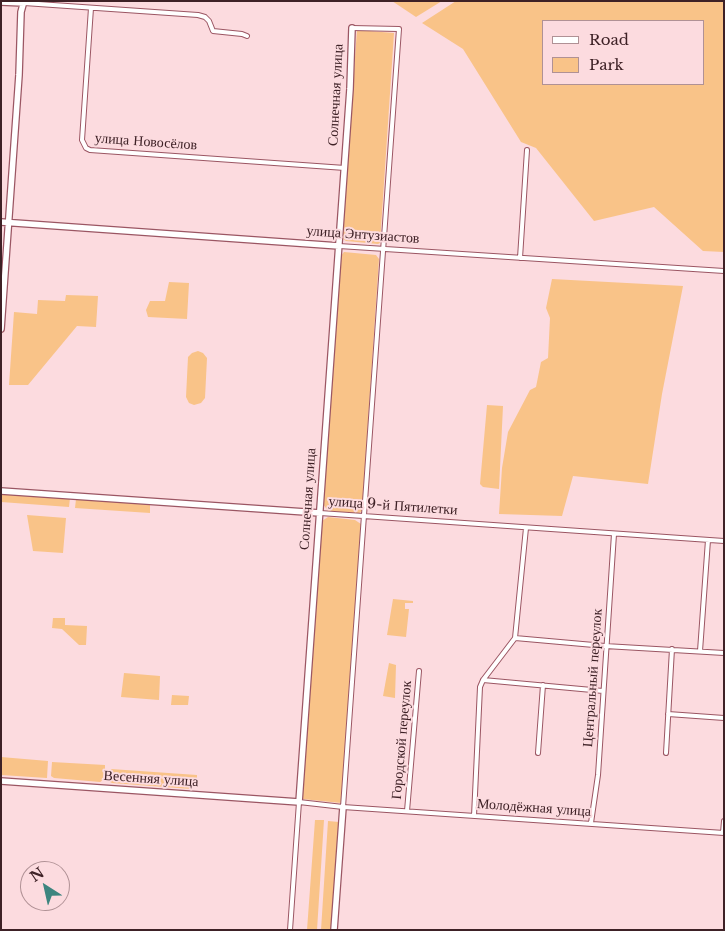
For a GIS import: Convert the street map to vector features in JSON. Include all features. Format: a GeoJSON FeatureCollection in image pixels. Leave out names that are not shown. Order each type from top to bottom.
{"type":"FeatureCollection","features":[{"type":"Feature","properties":{"kind":"street"},"geometry":{"type":"LineString","coordinates":[[1,2],[24,2],[202,16],[209,21],[212,31],[248,36]]}},
{"type":"Feature","properties":{"kind":"street"},"geometry":{"type":"LineString","coordinates":[[1,329],[19,75],[21,12],[24,2]]}},
{"type":"Feature","properties":{"kind":"street","name":"улица Новосёлов"},"geometry":{"type":"LineString","coordinates":[[91,8],[82,140],[86,148],[90,150],[345,168]]}},
{"type":"Feature","properties":{"kind":"street","name":"Солнечная улица"},"geometry":{"type":"LineString","coordinates":[[290,930],[345,168],[352,28],[400,29],[343,807]]}},
{"type":"Feature","properties":{"kind":"street"},"geometry":{"type":"LineString","coordinates":[[520,258],[527,150]]}},
{"type":"Feature","properties":{"kind":"street","name":"улица Энтузиастов"},"geometry":{"type":"LineString","coordinates":[[1,222],[724,271]]}},
{"type":"Feature","properties":{"kind":"street","name":"улица 9-й Пятилетки"},"geometry":{"type":"LineString","coordinates":[[1,491],[724,542]]}},
{"type":"Feature","properties":{"kind":"street"},"geometry":{"type":"LineString","coordinates":[[474,816],[480,687],[483,680],[515,638],[526,528]]}},
{"type":"Feature","properties":{"kind":"street","name":"Центральный переулок"},"geometry":{"type":"LineString","coordinates":[[592,823],[598,775],[605,646],[614,534]]}},
{"type":"Feature","properties":{"kind":"street"},"geometry":{"type":"LineString","coordinates":[[700,651],[708,540]]}},
{"type":"Feature","properties":{"kind":"street"},"geometry":{"type":"LineString","coordinates":[[515,638],[605,646],[724,652]]}},
{"type":"Feature","properties":{"kind":"street"},"geometry":{"type":"LineString","coordinates":[[666,753],[672,649]]}},
{"type":"Feature","properties":{"kind":"street","name":"Городской переулок"},"geometry":{"type":"LineString","coordinates":[[407,812],[420,671]]}},
{"type":"Feature","properties":{"kind":"street"},"geometry":{"type":"LineString","coordinates":[[483,680],[603,691]]}},
{"type":"Feature","properties":{"kind":"street"},"geometry":{"type":"LineString","coordinates":[[538,753],[543,685]]}},
{"type":"Feature","properties":{"kind":"street"},"geometry":{"type":"LineString","coordinates":[[668,714],[724,718]]}},
{"type":"Feature","properties":{"kind":"street","name":"Весенняя улица"},"geometry":{"type":"LineString","coordinates":[[1,781],[299,802]]}},
{"type":"Feature","properties":{"kind":"street","name":"Молодёжная улица"},"geometry":{"type":"LineString","coordinates":[[299,802],[407,812],[723,833]]}},
{"type":"Feature","properties":{"kind":"street"},"geometry":{"type":"LineString","coordinates":[[334,930],[343,807]]}},
{"type":"Feature","properties":{"kind":"street"},"geometry":{"type":"LineString","coordinates":[[723,833],[724,821]]}},
{"type":"Feature","properties":{"kind":"green space"},"geometry":{"type":"Polygon","coordinates":[[[392,1],[442,1],[416,17],[392,1]]]}},
{"type":"Feature","properties":{"kind":"green space"},"geometry":{"type":"Polygon","coordinates":[[[456,1],[724,1],[724,252],[703,251],[654,207],[594,221],[536,148],[521,142],[463,49],[422,23],[456,1]]]}},
{"type":"Feature","properties":{"kind":"green space"},"geometry":{"type":"Polygon","coordinates":[[[357,30],[394,33],[380,243],[378,244],[346,241],[342,236],[357,30]]]}},
{"type":"Feature","properties":{"kind":"green space"},"geometry":{"type":"Polygon","coordinates":[[[344,252],[376,255],[379,259],[362,511],[358,514],[328,511],[323,504],[340,257],[344,252]]]}},
{"type":"Feature","properties":{"kind":"green space"},"geometry":{"type":"Polygon","coordinates":[[[552,279],[683,286],[662,394],[648,484],[573,476],[562,516],[499,514],[502,468],[508,432],[530,390],[536,387],[541,362],[548,358],[550,318],[546,308],[552,279]]]}},
{"type":"Feature","properties":{"kind":"green space"},"geometry":{"type":"Polygon","coordinates":[[[169,282],[189,283],[187,319],[148,317],[146,310],[150,301],[165,301],[169,282]]]}},
{"type":"Feature","properties":{"kind":"green space"},"geometry":{"type":"Polygon","coordinates":[[[66,295],[98,296],[96,327],[77,326],[28,385],[9,385],[14,312],[37,314],[38,300],[65,301],[66,295]]]}},
{"type":"Feature","properties":{"kind":"green space"},"geometry":{"type":"Polygon","coordinates":[[[198,351],[207,358],[205,398],[201,403],[194,405],[189,403],[186,397],[188,357],[198,351]]]}},
{"type":"Feature","properties":{"kind":"green space"},"geometry":{"type":"Polygon","coordinates":[[[487,405],[503,406],[499,489],[483,487],[480,484],[487,405]]]}},
{"type":"Feature","properties":{"kind":"green space"},"geometry":{"type":"Polygon","coordinates":[[[2,493],[70,498],[69,507],[1,502],[2,493]]]}},
{"type":"Feature","properties":{"kind":"green space"},"geometry":{"type":"Polygon","coordinates":[[[76,499],[150,504],[150,513],[75,508],[76,499]]]}},
{"type":"Feature","properties":{"kind":"green space"},"geometry":{"type":"Polygon","coordinates":[[[27,515],[66,518],[63,553],[33,551],[27,515]]]}},
{"type":"Feature","properties":{"kind":"green space"},"geometry":{"type":"Polygon","coordinates":[[[328,517],[355,520],[361,524],[341,803],[302,799],[322,521],[328,517]]]}},
{"type":"Feature","properties":{"kind":"green space"},"geometry":{"type":"Polygon","coordinates":[[[393,599],[413,601],[413,603],[405,603],[405,609],[409,609],[406,637],[387,635],[393,599]]]}},
{"type":"Feature","properties":{"kind":"green space"},"geometry":{"type":"Polygon","coordinates":[[[53,618],[65,618],[65,625],[87,626],[86,645],[79,645],[62,629],[52,628],[53,618]]]}},
{"type":"Feature","properties":{"kind":"green space"},"geometry":{"type":"Polygon","coordinates":[[[389,663],[396,665],[395,698],[383,696],[389,663]]]}},
{"type":"Feature","properties":{"kind":"green space"},"geometry":{"type":"Polygon","coordinates":[[[124,673],[160,676],[159,700],[121,697],[124,673]]]}},
{"type":"Feature","properties":{"kind":"green space"},"geometry":{"type":"Polygon","coordinates":[[[172,695],[189,696],[188,705],[171,705],[172,695]]]}},
{"type":"Feature","properties":{"kind":"green space"},"geometry":{"type":"Polygon","coordinates":[[[1,757],[48,761],[47,778],[1,775],[1,757]]]}},
{"type":"Feature","properties":{"kind":"green space"},"geometry":{"type":"Polygon","coordinates":[[[52,762],[105,765],[105,779],[100,782],[54,778],[51,776],[52,762]]]}},
{"type":"Feature","properties":{"kind":"green space"},"geometry":{"type":"Polygon","coordinates":[[[111,769],[197,775],[197,786],[191,789],[112,783],[110,782],[111,769]]]}},
{"type":"Feature","properties":{"kind":"green space"},"geometry":{"type":"Polygon","coordinates":[[[315,820],[324,820],[317,930],[307,930],[315,820]]]}},
{"type":"Feature","properties":{"kind":"green space"},"geometry":{"type":"Polygon","coordinates":[[[328,821],[339,822],[331,930],[321,930],[328,821]]]}}]}
